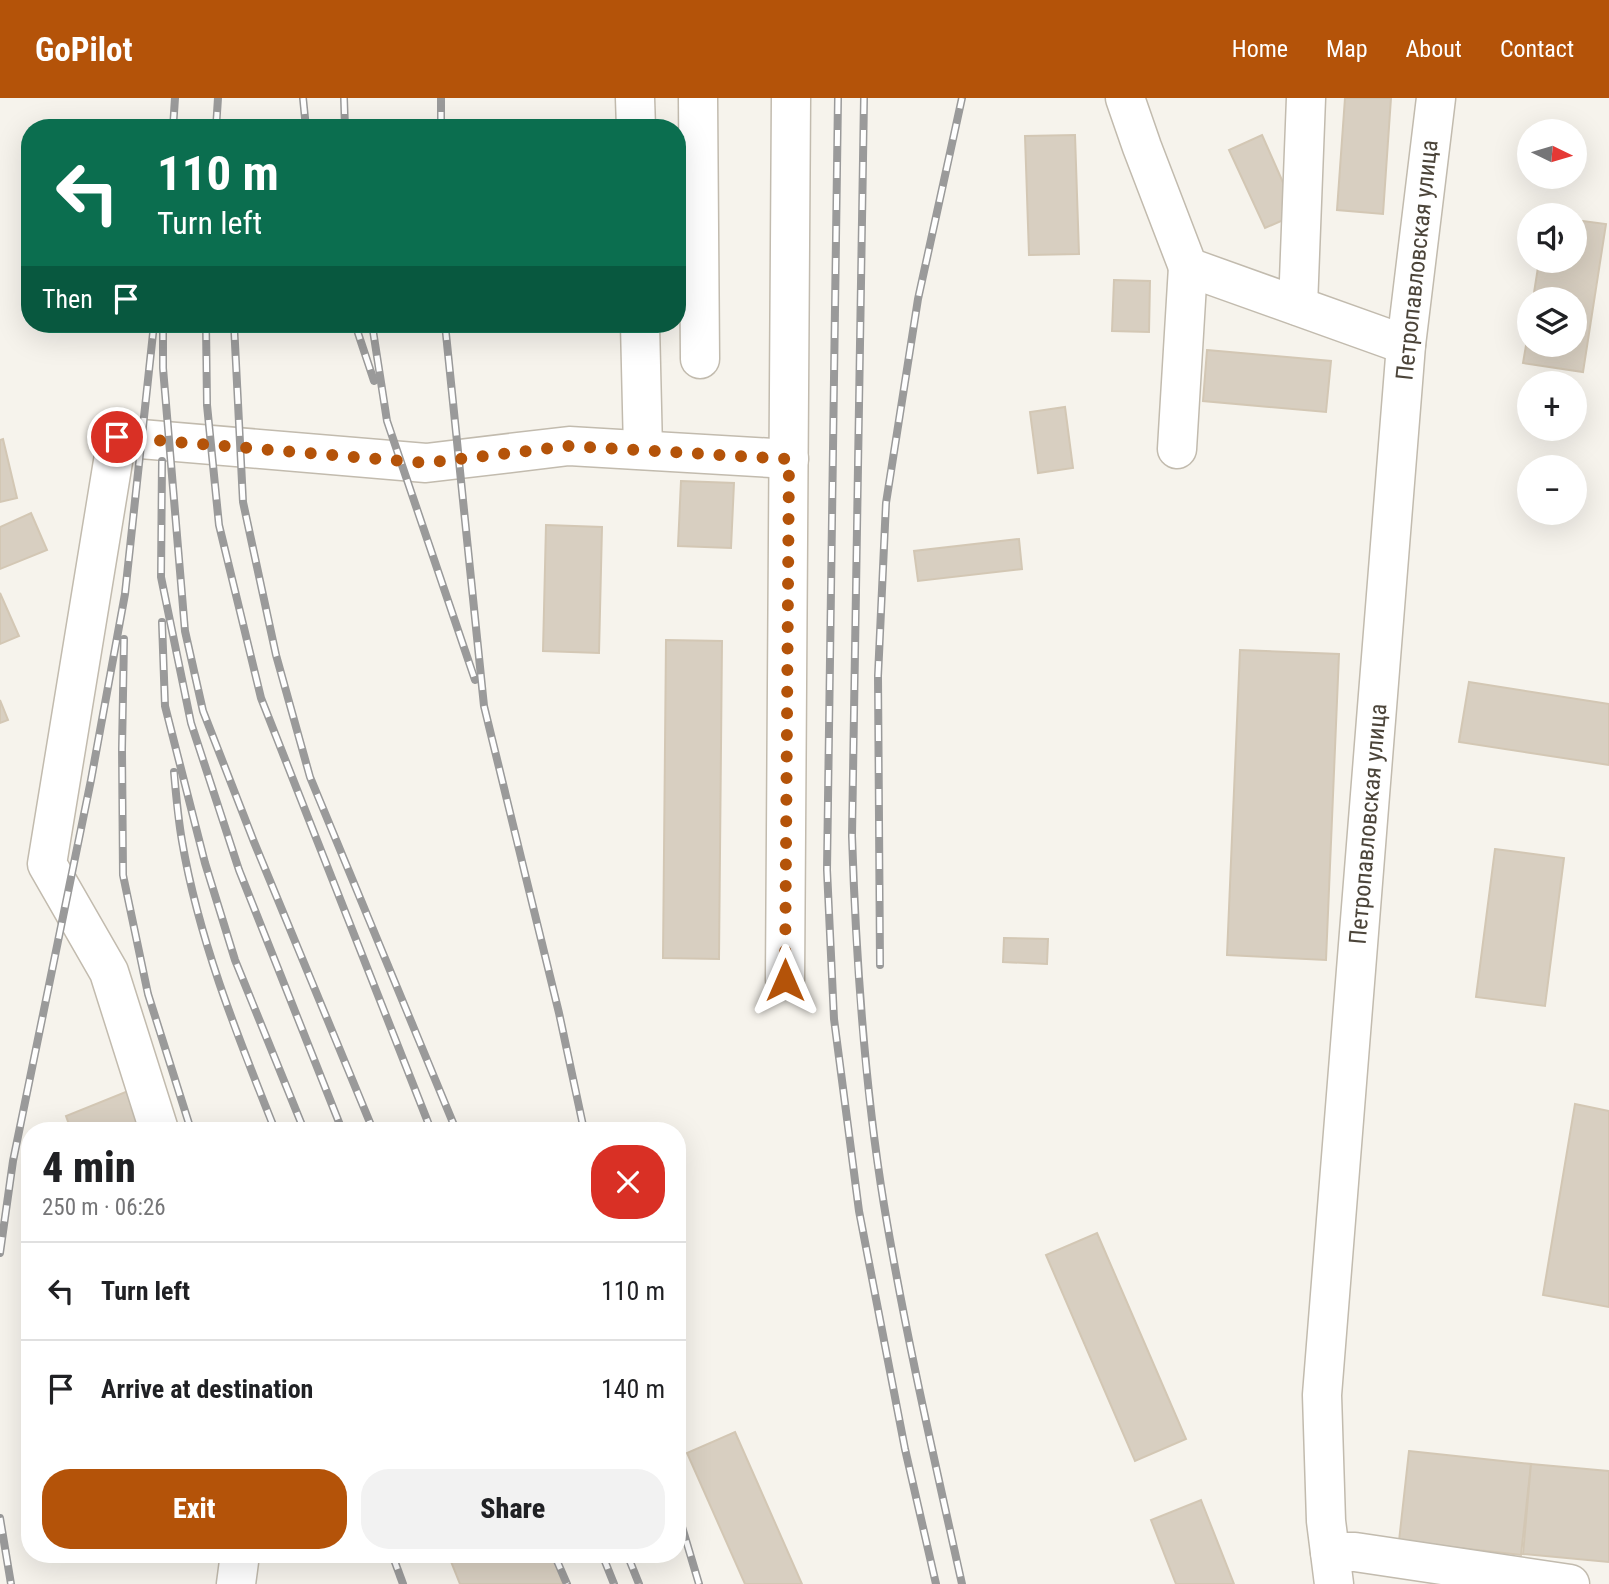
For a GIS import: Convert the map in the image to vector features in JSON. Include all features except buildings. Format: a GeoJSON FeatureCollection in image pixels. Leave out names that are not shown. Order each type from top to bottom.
{"type":"FeatureCollection","features":[{"type":"Feature","properties":{"kind":"street"},"geometry":{"type":"LineString","coordinates":[[635,98],[636,119]]}},
{"type":"Feature","properties":{"kind":"street"},"geometry":{"type":"LineString","coordinates":[[698,98],[700,359]]}},
{"type":"Feature","properties":{"kind":"street"},"geometry":{"type":"LineString","coordinates":[[785,980],[791,98]]}},
{"type":"Feature","properties":{"kind":"street"},"geometry":{"type":"LineString","coordinates":[[1125,98],[1188,267],[1177,449]]}},
{"type":"Feature","properties":{"kind":"street"},"geometry":{"type":"LineString","coordinates":[[1298,306],[1306,98]]}},
{"type":"Feature","properties":{"kind":"street","name":"Петропавловская улица"},"geometry":{"type":"LineString","coordinates":[[1436,98],[1406,345],[1322,1395],[1326,1521],[1332,1568],[1355,1552],[1570,1584]]}},
{"type":"Feature","properties":{"kind":"street"},"geometry":{"type":"LineString","coordinates":[[1188,267],[1406,345]]}},
{"type":"Feature","properties":{"kind":"street"},"geometry":{"type":"LineString","coordinates":[[640,333],[643,450]]}},
{"type":"Feature","properties":{"kind":"street"},"geometry":{"type":"LineString","coordinates":[[156,1122],[109,972],[47,864],[117,437],[426,463],[569,446],[789,459]]}},
{"type":"Feature","properties":{"kind":"street"},"geometry":{"type":"LineString","coordinates":[[236,1584],[239,1563]]}},
{"type":"Feature","properties":{"kind":"railway"},"geometry":{"type":"LineString","coordinates":[[174,119],[175,98]]}},
{"type":"Feature","properties":{"kind":"railway"},"geometry":{"type":"LineString","coordinates":[[217,119],[218,98]]}},
{"type":"Feature","properties":{"kind":"railway"},"geometry":{"type":"LineString","coordinates":[[303,98],[305,119]]}},
{"type":"Feature","properties":{"kind":"railway"},"geometry":{"type":"LineString","coordinates":[[344,98],[345,119]]}},
{"type":"Feature","properties":{"kind":"railway"},"geometry":{"type":"LineString","coordinates":[[441,98],[441,119]]}},
{"type":"Feature","properties":{"kind":"railway"},"geometry":{"type":"LineString","coordinates":[[838,98],[827,870],[834,1019],[859,1211],[905,1449],[936,1584]]}},
{"type":"Feature","properties":{"kind":"railway"},"geometry":{"type":"LineString","coordinates":[[864,98],[852,836],[859,975],[871,1113],[892,1253],[962,1584]]}},
{"type":"Feature","properties":{"kind":"railway"},"geometry":{"type":"LineString","coordinates":[[880,965],[878,676],[886,503],[918,299],[962,98]]}},
{"type":"Feature","properties":{"kind":"railway"},"geometry":{"type":"LineString","coordinates":[[0,1253],[13,1161],[91,780],[125,594],[153,333]]}},
{"type":"Feature","properties":{"kind":"railway"},"geometry":{"type":"LineString","coordinates":[[163,333],[163,368],[185,631],[203,711],[370,1122]]}},
{"type":"Feature","properties":{"kind":"railway"},"geometry":{"type":"LineString","coordinates":[[206,333],[207,405],[219,525],[261,698],[428,1122]]}},
{"type":"Feature","properties":{"kind":"railway"},"geometry":{"type":"LineString","coordinates":[[234,333],[243,502],[276,655],[310,777],[453,1122]]}},
{"type":"Feature","properties":{"kind":"railway"},"geometry":{"type":"LineString","coordinates":[[358,333],[374,381]]}},
{"type":"Feature","properties":{"kind":"railway"},"geometry":{"type":"LineString","coordinates":[[373,333],[387,421],[475,680]]}},
{"type":"Feature","properties":{"kind":"railway"},"geometry":{"type":"LineString","coordinates":[[446,333],[484,706],[559,1013],[582,1122]]}},
{"type":"Feature","properties":{"kind":"railway"},"geometry":{"type":"LineString","coordinates":[[162,461],[161,577],[191,723],[239,870],[339,1122]]}},
{"type":"Feature","properties":{"kind":"railway"},"geometry":{"type":"LineString","coordinates":[[162,622],[165,706],[205,863],[235,960],[301,1122]]}},
{"type":"Feature","properties":{"kind":"railway"},"geometry":{"type":"LineString","coordinates":[[124,639],[123,875],[148,994],[188,1122]]}},
{"type":"Feature","properties":{"kind":"railway"},"geometry":{"type":"LineString","coordinates":[[174,772],[182,841],[198,915],[234,1024],[272,1122]]}},
{"type":"Feature","properties":{"kind":"railway"},"geometry":{"type":"LineString","coordinates":[[0,1518],[11,1584]]}},
{"type":"Feature","properties":{"kind":"railway"},"geometry":{"type":"LineString","coordinates":[[686,1540],[699,1584]]}},
{"type":"Feature","properties":{"kind":"railway"},"geometry":{"type":"LineString","coordinates":[[395,1563],[403,1584]]}},
{"type":"Feature","properties":{"kind":"railway"},"geometry":{"type":"LineString","coordinates":[[558,1563],[567,1584]]}},
{"type":"Feature","properties":{"kind":"railway"},"geometry":{"type":"LineString","coordinates":[[606,1563],[614,1584]]}},
{"type":"Feature","properties":{"kind":"railway"},"geometry":{"type":"LineString","coordinates":[[631,1563],[639,1584]]}},
{"type":"Feature","properties":{"kind":"route"},"geometry":{"type":"LineString","coordinates":[[117,437],[426,463],[569,446],[789,459],[785,980]]}}]}
